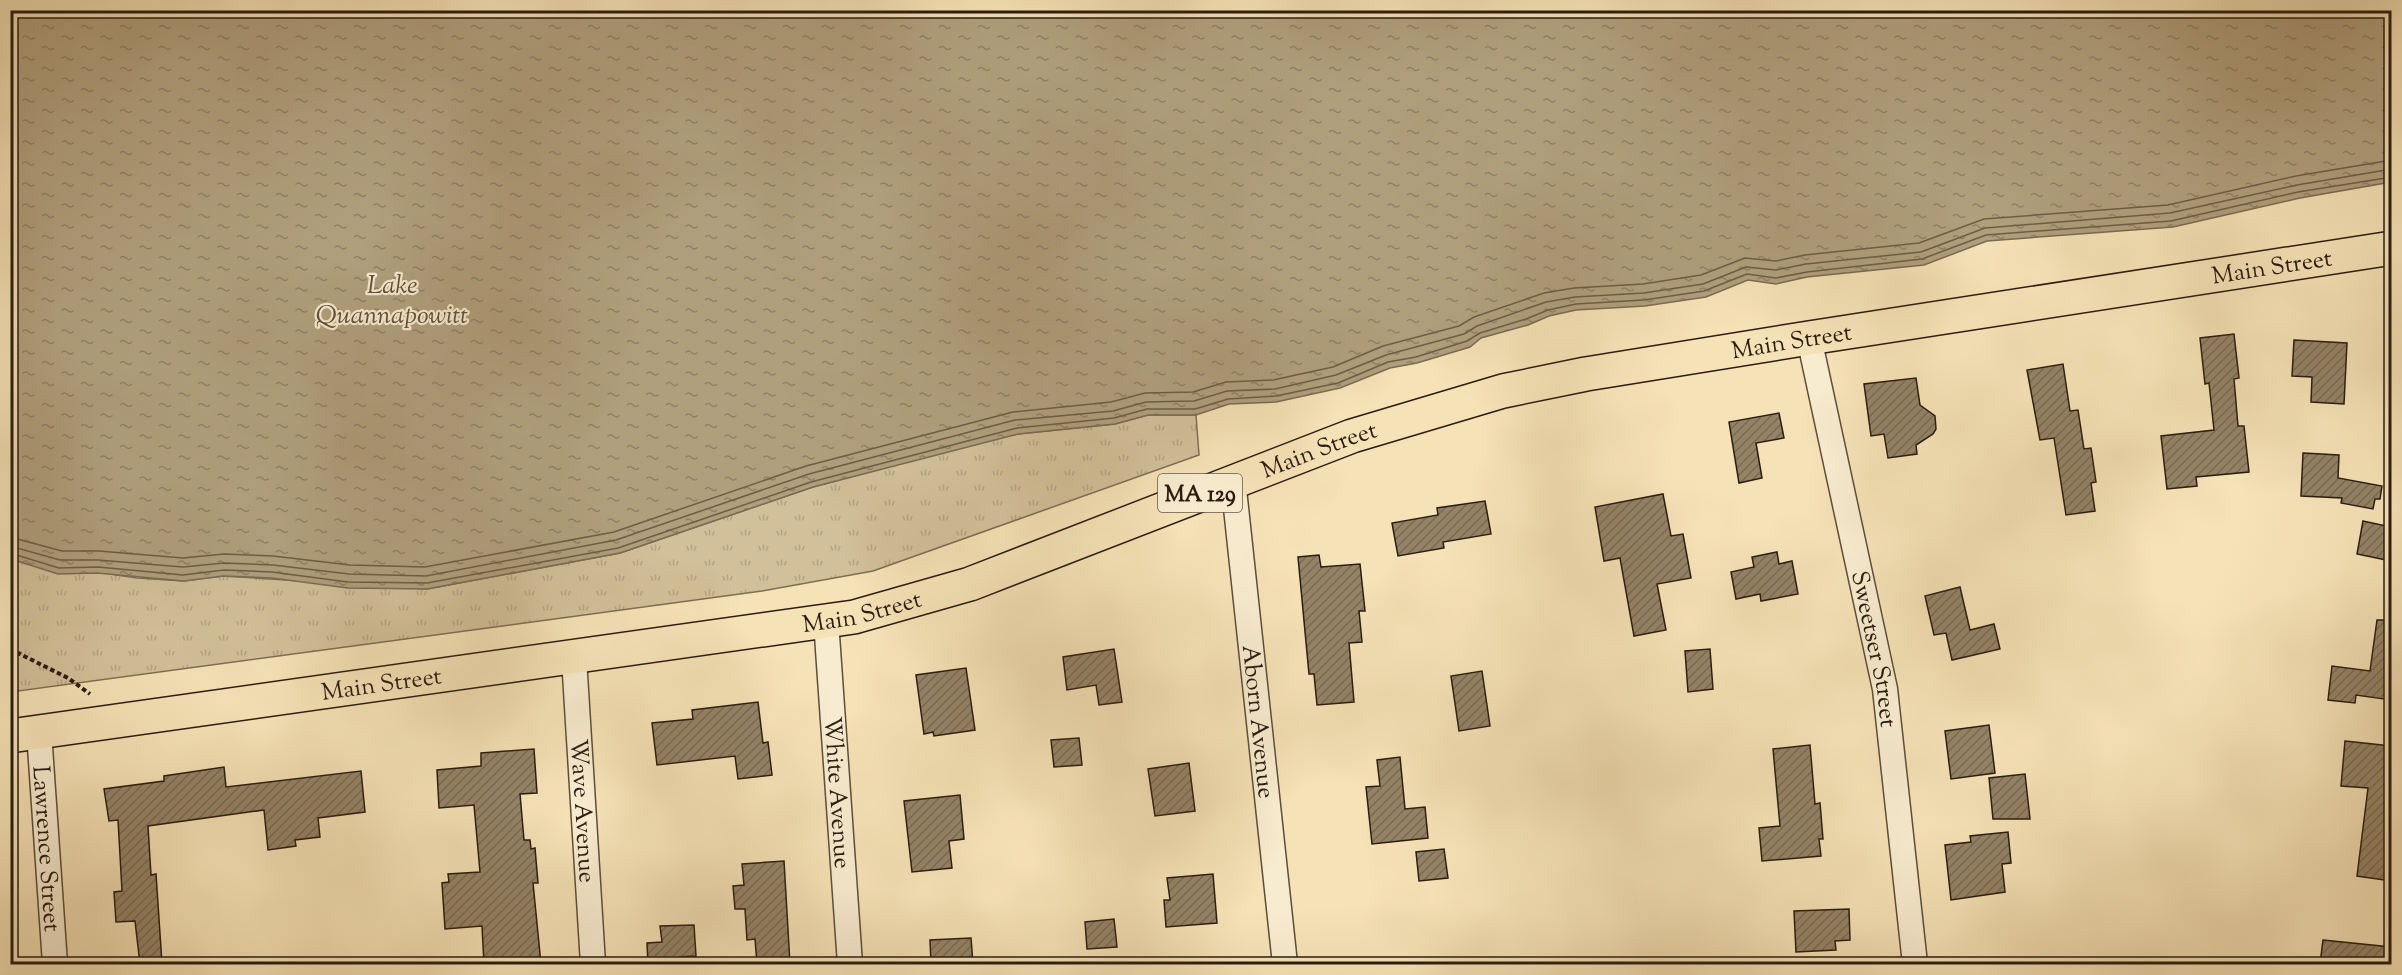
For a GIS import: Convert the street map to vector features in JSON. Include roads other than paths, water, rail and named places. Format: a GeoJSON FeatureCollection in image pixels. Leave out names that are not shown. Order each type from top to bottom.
{"type":"FeatureCollection","features":[{"type":"Feature","properties":{"kind":"main road","name":"Main Street"},"geometry":{"type":"LineString","coordinates":[[25,734],[574,658],[826,621],[885,609],[970,584],[1233,480],[1352,436],[1503,391],[1587,374],[1809,338],[2391,248]]}},
{"type":"Feature","properties":{"kind":"street","name":"Sweetser Street"},"geometry":{"type":"LineString","coordinates":[[1809,338],[1885,689],[1915,964]]}},
{"type":"Feature","properties":{"kind":"street","name":"Aborn Avenue"},"geometry":{"type":"LineString","coordinates":[[1233,480],[1285,964]]}},
{"type":"Feature","properties":{"kind":"street","name":"White Avenue"},"geometry":{"type":"LineString","coordinates":[[826,621],[850,964]]}},
{"type":"Feature","properties":{"kind":"street","name":"Wave Avenue"},"geometry":{"type":"LineString","coordinates":[[574,658],[593,964]]}},
{"type":"Feature","properties":{"kind":"street","name":"Lawrence Street"},"geometry":{"type":"LineString","coordinates":[[25,734],[55,964]]}},
{"type":"Feature","properties":{"kind":"water","name":"Lake Quannapowitt"},"geometry":{"type":"Polygon","coordinates":[[[10,11],[2391,11],[2391,182],[2300,198],[2173,227],[1987,241],[1924,265],[1807,277],[1776,284],[1748,280],[1706,297],[1645,306],[1576,310],[1549,316],[1528,325],[1481,338],[1470,347],[1417,363],[1390,368],[1340,388],[1276,402],[1229,404],[1196,415],[1148,415],[1115,424],[1018,434],[813,487],[620,553],[427,589],[348,588],[272,578],[223,576],[184,581],[97,573],[58,574],[11,559],[10,11]]]}}]}
